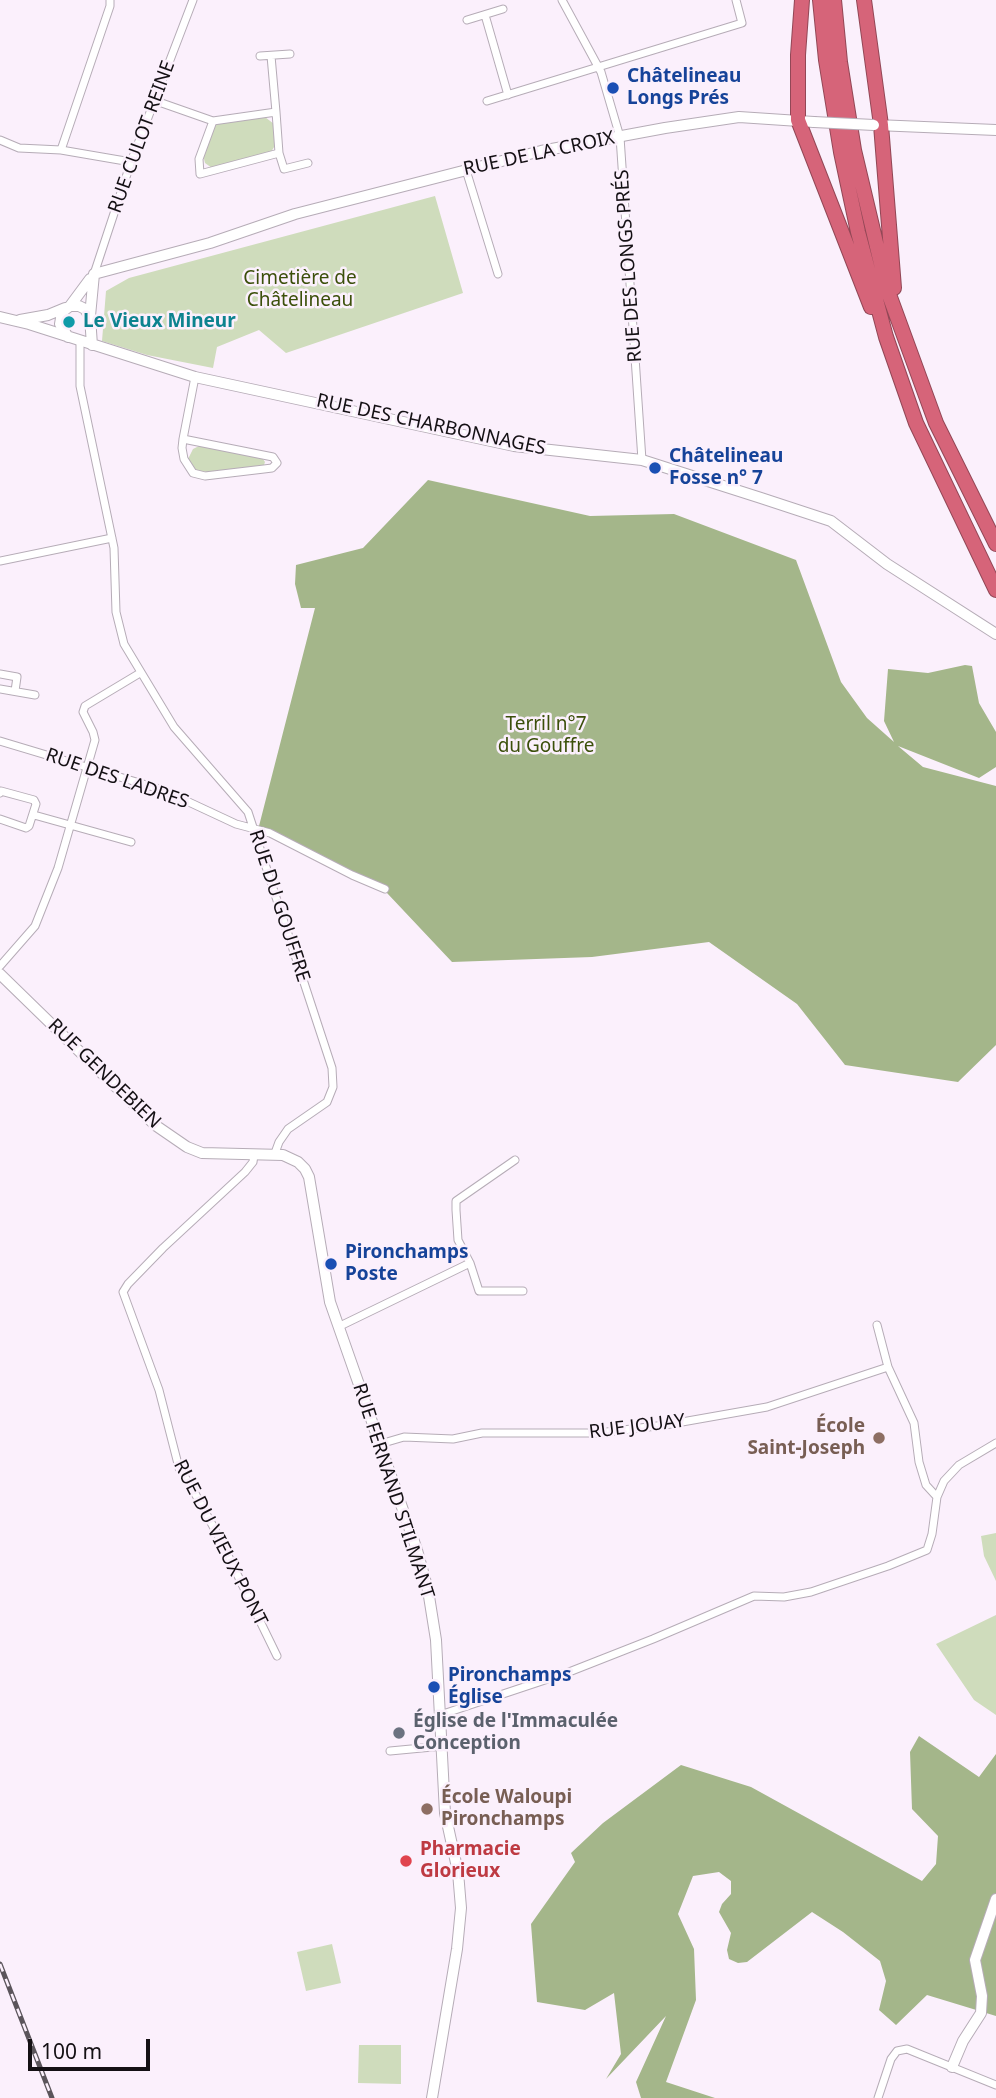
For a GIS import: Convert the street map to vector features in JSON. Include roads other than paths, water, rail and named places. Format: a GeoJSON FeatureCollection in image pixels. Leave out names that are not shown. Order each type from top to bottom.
{"type":"FeatureCollection","features":[{"type":"Feature","properties":{"kind":"highway"},"geometry":{"type":"LineString","coordinates":[[802,0],[798,120],[864,292],[886,337]]}},
{"type":"Feature","properties":{"kind":"highway"},"geometry":{"type":"LineString","coordinates":[[820,0],[826,60],[841,152],[858,232],[886,337],[916,424],[996,590]]}},
{"type":"Feature","properties":{"kind":"highway"},"geometry":{"type":"LineString","coordinates":[[834,0],[853,149],[874,244],[901,331],[936,423],[996,544]]}},
{"type":"Feature","properties":{"kind":"highway"},"geometry":{"type":"LineString","coordinates":[[864,0],[892,279],[901,331]]}},
{"type":"Feature","properties":{"kind":"street"},"geometry":{"type":"LineString","coordinates":[[61,150],[110,0]]}},
{"type":"Feature","properties":{"kind":"street","name":"RUE CULOT REINE"},"geometry":{"type":"LineString","coordinates":[[94,274],[131,162],[193,0]]}},
{"type":"Feature","properties":{"kind":"street","name":"RUE DES LONGS PRÉS"},"geometry":{"type":"LineString","coordinates":[[563,0],[597,66],[620,136],[642,460]]}},
{"type":"Feature","properties":{"kind":"street"},"geometry":{"type":"LineString","coordinates":[[487,101],[742,23],[736,0]]}},
{"type":"Feature","properties":{"kind":"street"},"geometry":{"type":"LineString","coordinates":[[467,20],[503,9]]}},
{"type":"Feature","properties":{"kind":"street"},"geometry":{"type":"LineString","coordinates":[[485,15],[508,94]]}},
{"type":"Feature","properties":{"kind":"street"},"geometry":{"type":"LineString","coordinates":[[260,56],[290,54]]}},
{"type":"Feature","properties":{"kind":"street"},"geometry":{"type":"LineString","coordinates":[[271,55],[279,153],[284,169],[308,163]]}},
{"type":"Feature","properties":{"kind":"street"},"geometry":{"type":"LineString","coordinates":[[156,101],[213,121],[276,112]]}},
{"type":"Feature","properties":{"kind":"street","name":"RUE DE LA CROIX"},"geometry":{"type":"LineString","coordinates":[[94,274],[210,243],[295,214],[541,151],[739,117],[996,130]]}},
{"type":"Feature","properties":{"kind":"street"},"geometry":{"type":"LineString","coordinates":[[213,121],[199,159],[200,174],[279,153]]}},
{"type":"Feature","properties":{"kind":"street"},"geometry":{"type":"LineString","coordinates":[[0,141],[19,148],[61,150],[131,162]]}},
{"type":"Feature","properties":{"kind":"street"},"geometry":{"type":"LineString","coordinates":[[466,170],[498,274]]}},
{"type":"Feature","properties":{"kind":"street"},"geometry":{"type":"LineString","coordinates":[[68,337],[60,324],[62,312],[94,274]]}},
{"type":"Feature","properties":{"kind":"street"},"geometry":{"type":"LineString","coordinates":[[92,345],[90,317],[94,274]]}},
{"type":"Feature","properties":{"kind":"street"},"geometry":{"type":"LineString","coordinates":[[17,321],[48,315],[67,307],[82,308],[90,317]]}},
{"type":"Feature","properties":{"kind":"street","name":"RUE DES CHARBONNAGES"},"geometry":{"type":"LineString","coordinates":[[0,317],[195,377],[514,446],[642,460],[831,522],[887,564],[996,634]]}},
{"type":"Feature","properties":{"kind":"street","name":"RUE DU GOUFFRE"},"geometry":{"type":"LineString","coordinates":[[80,342],[79,386],[112,537],[118,629],[140,673],[174,727],[248,812],[329,1058],[333,1087],[327,1102],[288,1129],[275,1153]]}},
{"type":"Feature","properties":{"kind":"street"},"geometry":{"type":"LineString","coordinates":[[183,439],[273,457],[277,463],[272,468],[197,475],[189,468],[184,459],[183,439],[195,377]]}},
{"type":"Feature","properties":{"kind":"street"},"geometry":{"type":"LineString","coordinates":[[0,561],[112,537]]}},
{"type":"Feature","properties":{"kind":"street"},"geometry":{"type":"LineString","coordinates":[[0,966],[34,926],[42,911],[70,826],[95,740],[83,712],[85,705],[140,673]]}},
{"type":"Feature","properties":{"kind":"street"},"geometry":{"type":"LineString","coordinates":[[0,674],[17,677],[15,691]]}},
{"type":"Feature","properties":{"kind":"street"},"geometry":{"type":"LineString","coordinates":[[0,689],[35,695]]}},
{"type":"Feature","properties":{"kind":"street","name":"RUE DES LADRES"},"geometry":{"type":"LineString","coordinates":[[0,741],[163,790],[236,824],[270,833],[385,889]]}},
{"type":"Feature","properties":{"kind":"street"},"geometry":{"type":"LineString","coordinates":[[0,793],[1,791],[34,800],[36,804],[29,827],[0,820]]}},
{"type":"Feature","properties":{"kind":"street"},"geometry":{"type":"LineString","coordinates":[[34,815],[131,842]]}},
{"type":"Feature","properties":{"kind":"street","name":"RUE GENDEBIEN"},"geometry":{"type":"LineString","coordinates":[[0,975],[155,1125],[187,1147],[202,1153],[275,1153]]}},
{"type":"Feature","properties":{"kind":"street"},"geometry":{"type":"LineString","coordinates":[[275,1153],[298,1163],[309,1177],[330,1303],[338,1327],[470,1263]]}},
{"type":"Feature","properties":{"kind":"street","name":"RUE DU VIEUX PONT"},"geometry":{"type":"LineString","coordinates":[[254,1155],[253,1162],[245,1172],[163,1248],[123,1292],[159,1390],[179,1468],[220,1539],[277,1656]]}},
{"type":"Feature","properties":{"kind":"street"},"geometry":{"type":"LineString","coordinates":[[515,1160],[456,1201],[456,1210],[458,1240],[470,1263],[479,1291],[523,1291]]}},
{"type":"Feature","properties":{"kind":"street"},"geometry":{"type":"LineString","coordinates":[[877,1325],[888,1367],[914,1423],[919,1462],[926,1485],[937,1497]]}},
{"type":"Feature","properties":{"kind":"street","name":"RUE FERNAND STILMANT"},"geometry":{"type":"LineString","coordinates":[[338,1327],[428,1590],[436,1640],[445,1813],[458,1872],[461,1908],[457,1949],[432,2098]]}},
{"type":"Feature","properties":{"kind":"street","name":"RUE JOUAY"},"geometry":{"type":"LineString","coordinates":[[380,1444],[404,1437],[453,1439],[482,1433],[598,1433],[665,1425],[767,1407],[888,1367]]}},
{"type":"Feature","properties":{"kind":"street"},"geometry":{"type":"LineString","coordinates":[[440,1715],[569,1672],[754,1595],[784,1597],[811,1592],[928,1550],[933,1534],[937,1497],[944,1481],[959,1465],[996,1443]]}},
{"type":"Feature","properties":{"kind":"street"},"geometry":{"type":"LineString","coordinates":[[390,1751],[443,1746]]}},
{"type":"Feature","properties":{"kind":"street"},"geometry":{"type":"LineString","coordinates":[[952,2067],[963,2041],[981,2012],[982,1996],[975,1960],[996,1899]]}},
{"type":"Feature","properties":{"kind":"street"},"geometry":{"type":"LineString","coordinates":[[878,2098],[891,2059],[897,2051],[907,2049],[996,2085]]}},
{"type":"Feature","properties":{"kind":"railway"},"geometry":{"type":"LineString","coordinates":[[0,1964],[52,2098]]}},
{"type":"Feature","properties":{"kind":"place","name":"Châtelineau Longs Prés"},"geometry":{"type":"Point","coordinates":[613,88]}},
{"type":"Feature","properties":{"kind":"place","name":"Le Vieux Mineur"},"geometry":{"type":"Point","coordinates":[69,322]}},
{"type":"Feature","properties":{"kind":"place","name":"Châtelineau Fosse n° 7"},"geometry":{"type":"Point","coordinates":[655,468]}},
{"type":"Feature","properties":{"kind":"place","name":"Pironchamps Poste"},"geometry":{"type":"Point","coordinates":[331,1264]}},
{"type":"Feature","properties":{"kind":"place","name":"École Saint-Joseph"},"geometry":{"type":"Point","coordinates":[879,1438]}},
{"type":"Feature","properties":{"kind":"place","name":"Pironchamps Église"},"geometry":{"type":"Point","coordinates":[434,1687]}},
{"type":"Feature","properties":{"kind":"place","name":"Église de l'Immaculée Conception"},"geometry":{"type":"Point","coordinates":[399,1733]}},
{"type":"Feature","properties":{"kind":"place","name":"École Waloupi Pironchamps"},"geometry":{"type":"Point","coordinates":[427,1809]}},
{"type":"Feature","properties":{"kind":"place","name":"Pharmacie Glorieux"},"geometry":{"type":"Point","coordinates":[406,1861]}},
{"type":"Feature","properties":{"kind":"park label","name":"Cimetière de Châtelineau"},"geometry":{"type":"Point","coordinates":[300,290]}},
{"type":"Feature","properties":{"kind":"park label","name":"Terril n°7 du Gouffre"},"geometry":{"type":"Point","coordinates":[546,736]}}]}
